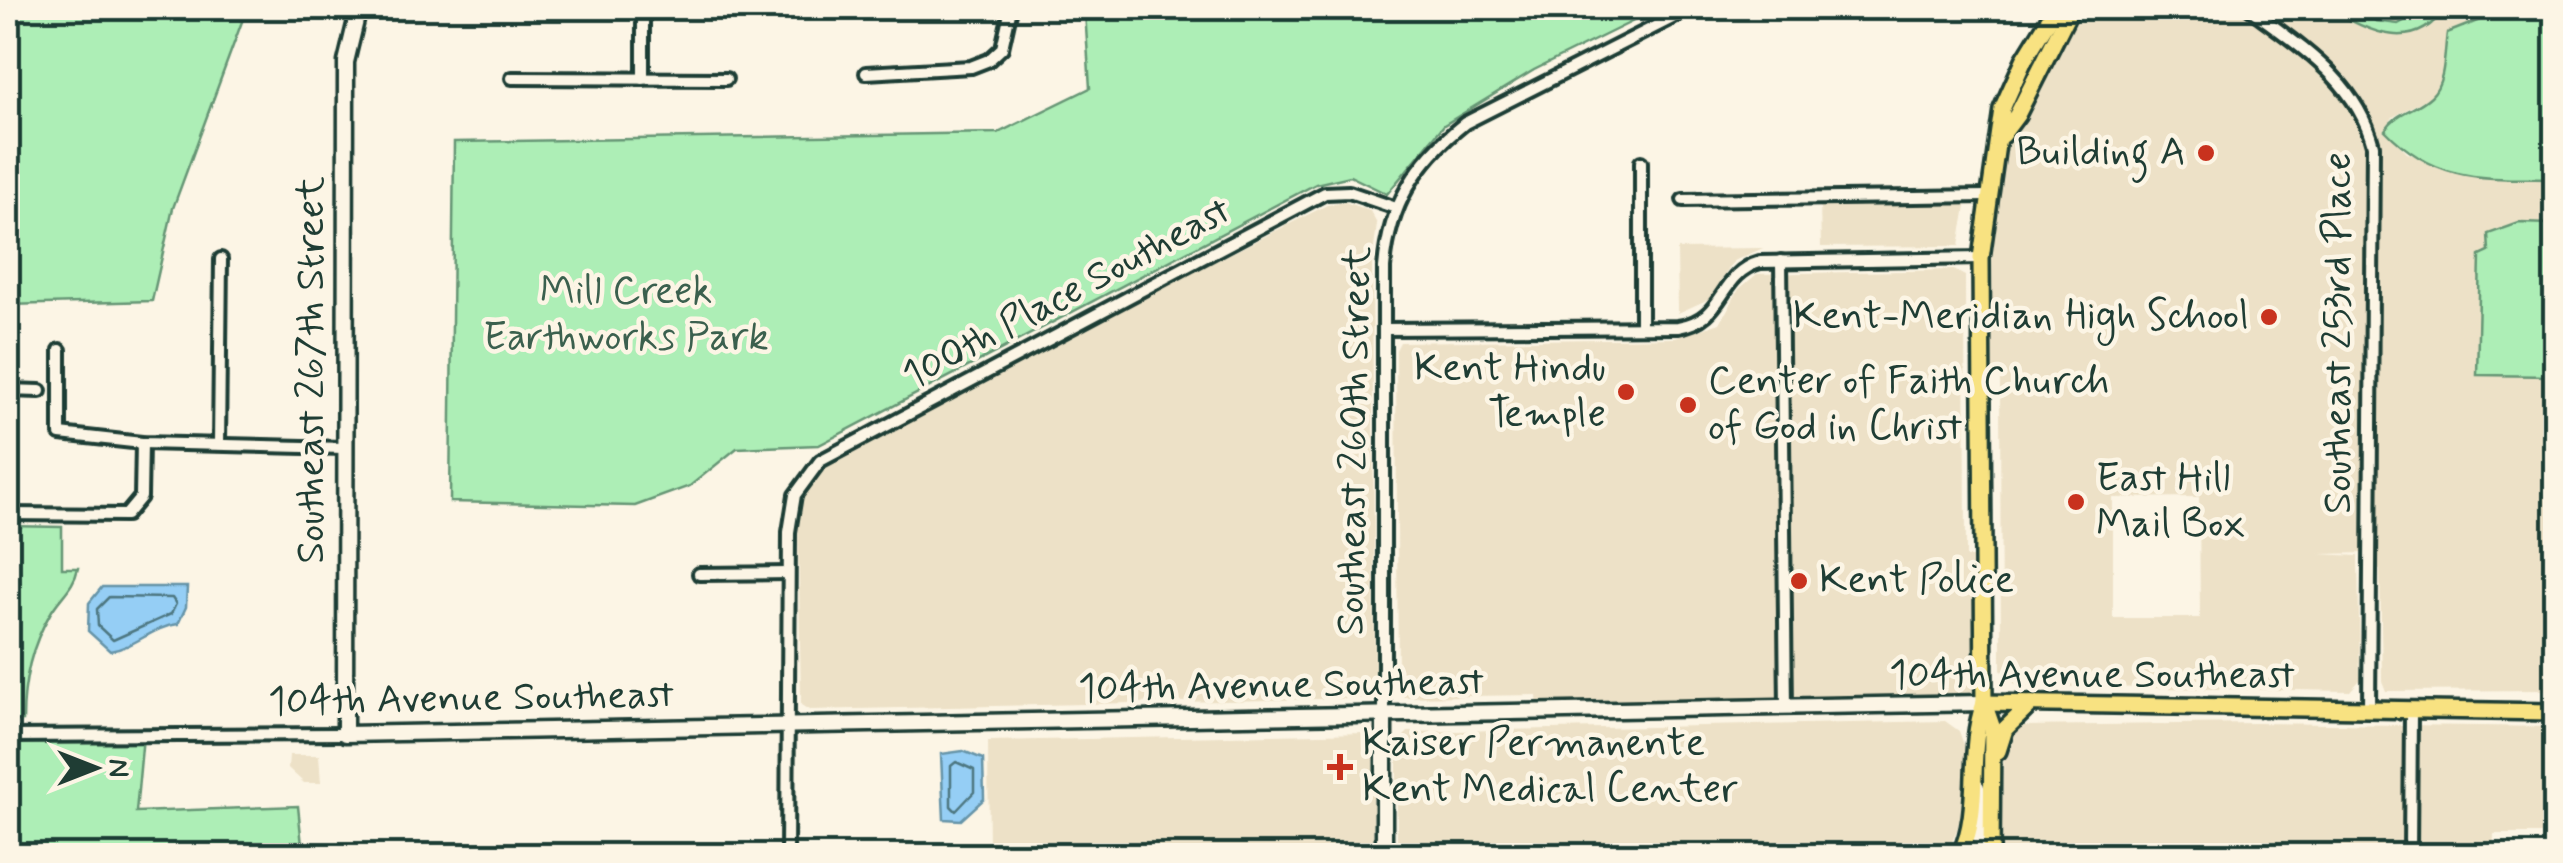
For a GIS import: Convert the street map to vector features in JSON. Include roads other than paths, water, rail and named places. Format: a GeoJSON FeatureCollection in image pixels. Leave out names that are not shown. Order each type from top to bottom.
{"type":"FeatureCollection","features":[{"type":"Feature","properties":{"kind":"main road"},"geometry":{"type":"LineString","coordinates":[[1960,856],[1973,815],[1976,727],[1984,704],[1981,258],[1988,196],[2002,135],[2002,109],[2024,60],[2056,8]]}},
{"type":"Feature","properties":{"kind":"main road"},"geometry":{"type":"LineString","coordinates":[[2002,135],[2017,116],[2070,8]]}},
{"type":"Feature","properties":{"kind":"main road"},"geometry":{"type":"LineString","coordinates":[[1984,704],[1992,726],[1991,856]]}},
{"type":"Feature","properties":{"kind":"main road","name":"104th Avenue Southeast"},"geometry":{"type":"LineString","coordinates":[[1984,704],[2556,712]]}},
{"type":"Feature","properties":{"kind":"main road"},"geometry":{"type":"LineString","coordinates":[[1993,770],[2005,729],[2031,704]]}},
{"type":"Feature","properties":{"kind":"street","name":"Southeast 267th Street"},"geometry":{"type":"LineString","coordinates":[[345,734],[346,62],[359,8]]}},
{"type":"Feature","properties":{"kind":"street"},"geometry":{"type":"LineString","coordinates":[[643,8],[643,78]]}},
{"type":"Feature","properties":{"kind":"street"},"geometry":{"type":"LineString","coordinates":[[866,73],[961,68],[989,60],[1006,40],[1011,8]]}},
{"type":"Feature","properties":{"kind":"street","name":"Southeast 260th Street"},"geometry":{"type":"LineString","coordinates":[[1384,856],[1386,242],[1396,208],[1420,165],[1465,123],[1692,8]]}},
{"type":"Feature","properties":{"kind":"street","name":"Southeast 253rd Place"},"geometry":{"type":"LineString","coordinates":[[2250,8],[2332,72],[2367,122],[2373,145],[2369,711]]}},
{"type":"Feature","properties":{"kind":"street"},"geometry":{"type":"LineString","coordinates":[[512,78],[726,79]]}},
{"type":"Feature","properties":{"kind":"street"},"geometry":{"type":"LineString","coordinates":[[1641,162],[1641,327]]}},
{"type":"Feature","properties":{"kind":"street","name":"100th Place Southeast"},"geometry":{"type":"LineString","coordinates":[[788,572],[800,484],[832,451],[1325,193],[1350,192],[1396,208]]}},
{"type":"Feature","properties":{"kind":"street"},"geometry":{"type":"LineString","coordinates":[[1683,200],[1988,196]]}},
{"type":"Feature","properties":{"kind":"street"},"geometry":{"type":"LineString","coordinates":[[1385,329],[1678,327],[1701,320],[1716,307],[1741,271],[1755,263],[1981,258]]}},
{"type":"Feature","properties":{"kind":"street"},"geometry":{"type":"LineString","coordinates":[[219,444],[221,260]]}},
{"type":"Feature","properties":{"kind":"street"},"geometry":{"type":"LineString","coordinates":[[1781,260],[1786,708]]}},
{"type":"Feature","properties":{"kind":"street"},"geometry":{"type":"LineString","coordinates":[[60,350],[60,434],[142,443],[344,448]]}},
{"type":"Feature","properties":{"kind":"street"},"geometry":{"type":"LineString","coordinates":[[8,390],[40,391]]}},
{"type":"Feature","properties":{"kind":"street"},"geometry":{"type":"LineString","coordinates":[[8,514],[120,516],[137,507],[142,492],[142,443]]}},
{"type":"Feature","properties":{"kind":"street"},"geometry":{"type":"LineString","coordinates":[[699,574],[788,572],[787,856]]}},
{"type":"Feature","properties":{"kind":"street","name":"104th Avenue Southeast"},"geometry":{"type":"LineString","coordinates":[[8,736],[1384,718],[1984,704]]}},
{"type":"Feature","properties":{"kind":"street"},"geometry":{"type":"LineString","coordinates":[[2410,852],[2411,711]]}},
{"type":"Feature","properties":{"kind":"street"},"geometry":{"type":"LineString","coordinates":[[1975,769],[1982,856]]}},
{"type":"Feature","properties":{"kind":"water"},"geometry":{"type":"Polygon","coordinates":[[[102,587],[187,587],[186,607],[178,624],[110,651],[88,631],[89,603],[102,587]]]}},
{"type":"Feature","properties":{"kind":"water"},"geometry":{"type":"Polygon","coordinates":[[[963,751],[983,759],[984,799],[961,820],[944,819],[941,754],[963,751]]]}},
{"type":"Feature","properties":{"kind":"place","name":"Building A"},"geometry":{"type":"Point","coordinates":[2206,153]}},
{"type":"Feature","properties":{"kind":"place","name":"Kent-Meridian High School"},"geometry":{"type":"Point","coordinates":[2269,317]}},
{"type":"Feature","properties":{"kind":"place","name":"Kent Hindu Temple"},"geometry":{"type":"Point","coordinates":[1626,392]}},
{"type":"Feature","properties":{"kind":"place","name":"Center of Faith Church of God in Christ"},"geometry":{"type":"Point","coordinates":[1688,405]}},
{"type":"Feature","properties":{"kind":"place","name":"East Hill Mail Box"},"geometry":{"type":"Point","coordinates":[2076,502]}},
{"type":"Feature","properties":{"kind":"place","name":"Kent Police"},"geometry":{"type":"Point","coordinates":[1799,581]}},
{"type":"Feature","properties":{"kind":"place","name":"Kaiser Permanente Kent Medical Center"},"geometry":{"type":"Point","coordinates":[1340,767]}},
{"type":"Feature","properties":{"kind":"park label","name":"Mill Creek Earthworks Park"},"geometry":{"type":"Point","coordinates":[626,315]}}]}
